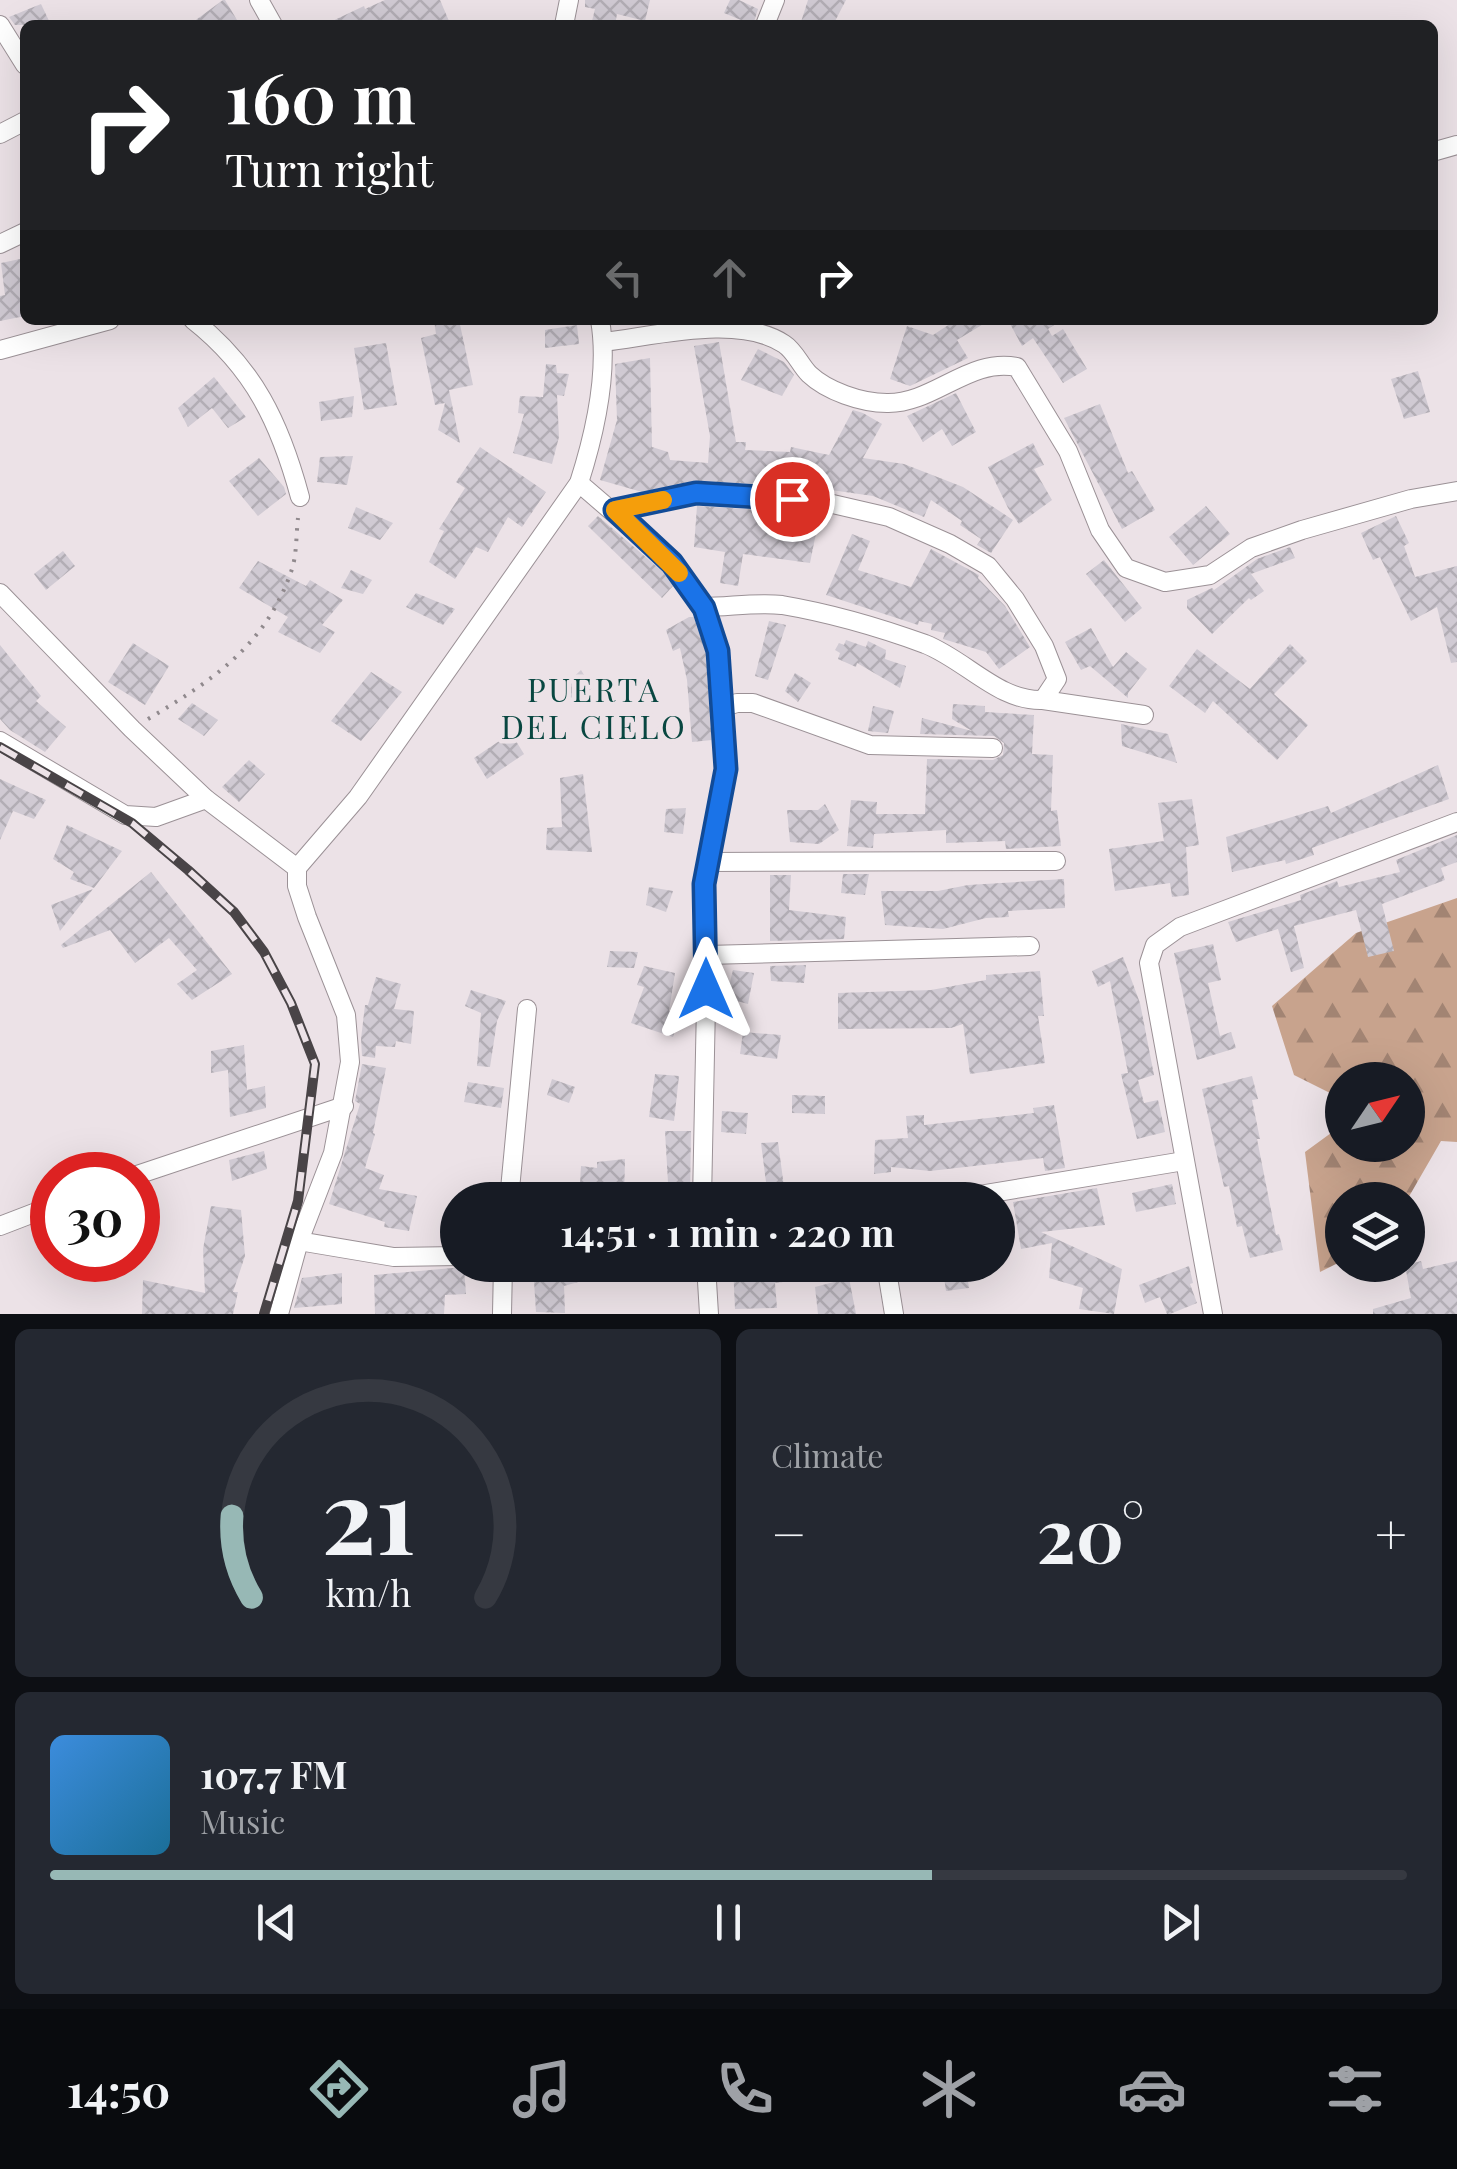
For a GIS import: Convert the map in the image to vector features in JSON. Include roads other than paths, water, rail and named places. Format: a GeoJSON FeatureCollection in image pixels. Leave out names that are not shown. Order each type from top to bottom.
{"type":"FeatureCollection","features":[{"type":"Feature","properties":{"kind":"street"},"geometry":{"type":"LineString","coordinates":[[0,26],[20,57]]}},
{"type":"Feature","properties":{"kind":"street"},"geometry":{"type":"LineString","coordinates":[[0,350],[92,325]]}},
{"type":"Feature","properties":{"kind":"street"},"geometry":{"type":"LineString","coordinates":[[200,325],[222,342],[261,392],[287,450],[300,497]]}},
{"type":"Feature","properties":{"kind":"street"},"geometry":{"type":"LineString","coordinates":[[279,1314],[299,1241],[333,1153],[350,1062],[346,1016],[306,917],[297,868],[358,797],[579,482],[592,440],[604,342],[601,325]]}},
{"type":"Feature","properties":{"kind":"street"},"geometry":{"type":"LineString","coordinates":[[604,342],[717,325]]}},
{"type":"Feature","properties":{"kind":"street"},"geometry":{"type":"LineString","coordinates":[[727,325],[786,345],[810,375],[844,395],[888,404],[929,392],[978,369],[1002,364],[1017,367],[1068,450],[1100,530],[1126,568],[1165,582],[1210,575],[1251,548],[1302,530],[1457,490]]}},
{"type":"Feature","properties":{"kind":"street"},"geometry":{"type":"LineString","coordinates":[[579,482],[672,563],[704,608],[718,651],[726,769],[704,884],[707,954],[702,1182]]}},
{"type":"Feature","properties":{"kind":"street"},"geometry":{"type":"LineString","coordinates":[[615,510],[696,493],[824,502],[889,517],[950,544],[988,566],[1015,599],[1044,646],[1057,680],[1042,700]]}},
{"type":"Feature","properties":{"kind":"street"},"geometry":{"type":"LineString","coordinates":[[0,593],[132,729],[206,798],[297,868]]}},
{"type":"Feature","properties":{"kind":"street"},"geometry":{"type":"LineString","coordinates":[[704,608],[779,605],[846,621],[926,645],[1023,701],[1042,700],[1144,715]]}},
{"type":"Feature","properties":{"kind":"street"},"geometry":{"type":"LineString","coordinates":[[720,708],[753,703],[870,746],[993,748]]}},
{"type":"Feature","properties":{"kind":"street"},"geometry":{"type":"LineString","coordinates":[[0,741],[125,814],[156,817],[206,798]]}},
{"type":"Feature","properties":{"kind":"street"},"geometry":{"type":"LineString","coordinates":[[1213,1314],[1149,963],[1155,946],[1180,926],[1457,822]]}},
{"type":"Feature","properties":{"kind":"street"},"geometry":{"type":"LineString","coordinates":[[707,862],[1056,862]]}},
{"type":"Feature","properties":{"kind":"street"},"geometry":{"type":"LineString","coordinates":[[707,954],[1030,946]]}},
{"type":"Feature","properties":{"kind":"street"},"geometry":{"type":"LineString","coordinates":[[511,1182],[528,1009]]}},
{"type":"Feature","properties":{"kind":"street"},"geometry":{"type":"LineString","coordinates":[[160,1167],[344,1106]]}},
{"type":"Feature","properties":{"kind":"street"},"geometry":{"type":"LineString","coordinates":[[1015,1189],[1184,1162]]}},
{"type":"Feature","properties":{"kind":"street"},"geometry":{"type":"LineString","coordinates":[[0,1226],[30,1214]]}},
{"type":"Feature","properties":{"kind":"street"},"geometry":{"type":"LineString","coordinates":[[299,1241],[394,1257],[440,1256]]}},
{"type":"Feature","properties":{"kind":"street"},"geometry":{"type":"LineString","coordinates":[[502,1314],[503,1282]]}},
{"type":"Feature","properties":{"kind":"street"},"geometry":{"type":"LineString","coordinates":[[707,1282],[709,1314]]}},
{"type":"Feature","properties":{"kind":"street"},"geometry":{"type":"LineString","coordinates":[[889,1282],[894,1314]]}},
{"type":"Feature","properties":{"kind":"railway"},"geometry":{"type":"LineString","coordinates":[[0,747],[132,823],[188,870],[234,912],[264,952],[291,1003],[315,1064],[298,1201],[264,1314]]}},
{"type":"Feature","properties":{"kind":"district","name":"PUERTA DEL CIELO"},"geometry":{"type":"Point","coordinates":[594,706]}}]}
